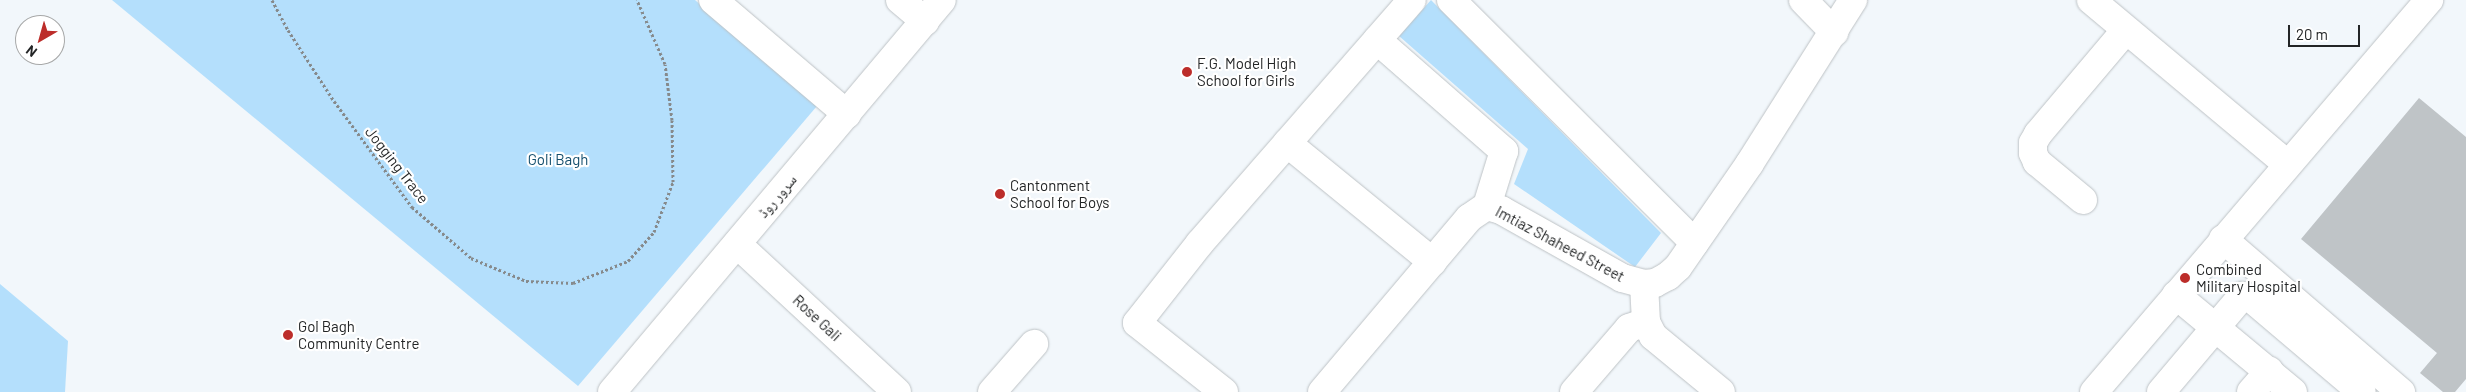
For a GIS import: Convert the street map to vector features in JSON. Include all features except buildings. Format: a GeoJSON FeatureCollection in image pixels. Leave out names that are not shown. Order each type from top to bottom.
{"type":"FeatureCollection","features":[{"type":"Feature","properties":{"kind":"street"},"geometry":{"type":"LineString","coordinates":[[712,0],[847,114]]}},
{"type":"Feature","properties":{"kind":"street"},"geometry":{"type":"LineString","coordinates":[[900,0],[925,20]]}},
{"type":"Feature","properties":{"kind":"street","name":"سرور روڈ"},"geometry":{"type":"LineString","coordinates":[[612,392],[942,0]]}},
{"type":"Feature","properties":{"kind":"street"},"geometry":{"type":"LineString","coordinates":[[1224,392],[1137,323],[1200,243],[1412,0]]}},
{"type":"Feature","properties":{"kind":"street"},"geometry":{"type":"LineString","coordinates":[[1451,0],[1695,243]]}},
{"type":"Feature","properties":{"kind":"street"},"geometry":{"type":"LineString","coordinates":[[1803,0],[1834,32]]}},
{"type":"Feature","properties":{"kind":"street","name":"Imtiaz Shaheed Street"},"geometry":{"type":"LineString","coordinates":[[1322,392],[1434,262],[1469,218],[1478,210],[1487,206],[1501,210],[1622,278],[1644,284],[1655,283],[1668,276],[1678,267],[1750,163],[1853,0]]}},
{"type":"Feature","properties":{"kind":"street"},"geometry":{"type":"LineString","coordinates":[[2091,0],[2287,164]]}},
{"type":"Feature","properties":{"kind":"street"},"geometry":{"type":"LineString","coordinates":[[2103,389],[2176,295],[2429,0]]}},
{"type":"Feature","properties":{"kind":"street"},"geometry":{"type":"LineString","coordinates":[[2083,200],[2037,162],[2032,153],[2033,143],[2038,134],[2126,30]]}},
{"type":"Feature","properties":{"kind":"street"},"geometry":{"type":"LineString","coordinates":[[1377,40],[1504,151],[1487,206]]}},
{"type":"Feature","properties":{"kind":"street"},"geometry":{"type":"LineString","coordinates":[[1287,143],[1434,262]]}},
{"type":"Feature","properties":{"kind":"street"},"geometry":{"type":"LineString","coordinates":[[2223,239],[2401,392]]}},
{"type":"Feature","properties":{"kind":"street","name":"Rose Gali"},"geometry":{"type":"LineString","coordinates":[[737,244],[897,392]]}},
{"type":"Feature","properties":{"kind":"street"},"geometry":{"type":"LineString","coordinates":[[1644,284],[1646,322],[1653,336],[1721,392]]}},
{"type":"Feature","properties":{"kind":"street"},"geometry":{"type":"LineString","coordinates":[[2176,295],[2293,392]]}},
{"type":"Feature","properties":{"kind":"street"},"geometry":{"type":"LineString","coordinates":[[2161,392],[2242,296],[2246,296],[2362,392]]}},
{"type":"Feature","properties":{"kind":"street"},"geometry":{"type":"LineString","coordinates":[[1574,392],[1629,328],[1646,322]]}},
{"type":"Feature","properties":{"kind":"street"},"geometry":{"type":"LineString","coordinates":[[992,392],[1034,344]]}},
{"type":"Feature","properties":{"kind":"street"},"geometry":{"type":"LineString","coordinates":[[2251,392],[2269,371]]}},
{"type":"Feature","properties":{"kind":"path","name":"Jogging Trace"},"geometry":{"type":"LineString","coordinates":[[272,0],[288,30],[334,102],[412,207],[471,258],[526,281],[573,283],[628,261],[654,232],[673,182],[672,120],[665,64],[637,0]]}},
{"type":"Feature","properties":{"kind":"green space","name":"Goli Bagh"},"geometry":{"type":"Polygon","coordinates":[[[112,0],[695,0],[817,106],[578,386],[112,0]]]}},
{"type":"Feature","properties":{"kind":"green space"},"geometry":{"type":"Polygon","coordinates":[[[1431,0],[1661,233],[1635,267],[1514,184],[1528,149],[1399,36],[1431,0]]]}},
{"type":"Feature","properties":{"kind":"green space"},"geometry":{"type":"Polygon","coordinates":[[[0,284],[68,341],[65,392],[0,392],[0,284]]]}},
{"type":"Feature","properties":{"kind":"place","name":"F.G. Model High School for Girls"},"geometry":{"type":"Point","coordinates":[1187,72]}},
{"type":"Feature","properties":{"kind":"place","name":"Cantonment School for Boys"},"geometry":{"type":"Point","coordinates":[1000,194]}},
{"type":"Feature","properties":{"kind":"place","name":"Combined Military Hospital"},"geometry":{"type":"Point","coordinates":[2185,278]}},
{"type":"Feature","properties":{"kind":"place","name":"Gol Bagh Community Centre"},"geometry":{"type":"Point","coordinates":[288,335]}}]}
